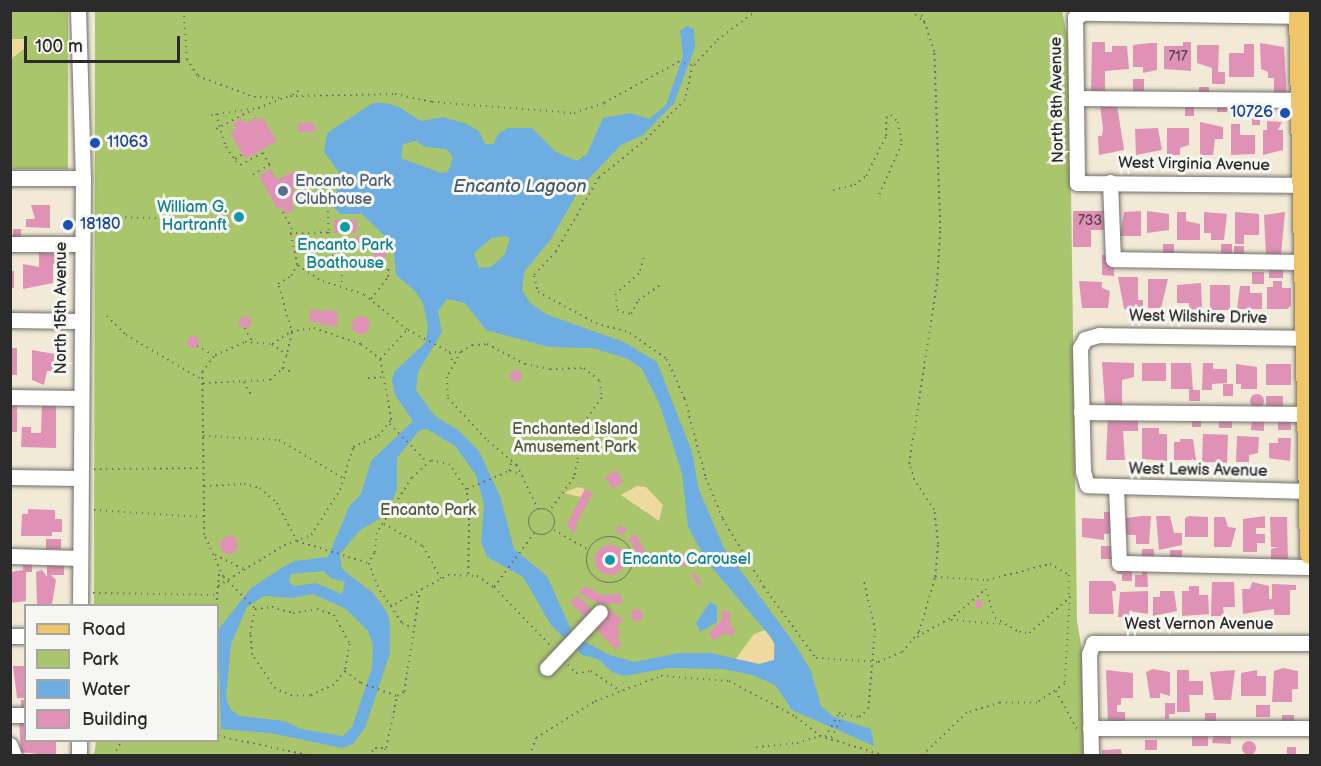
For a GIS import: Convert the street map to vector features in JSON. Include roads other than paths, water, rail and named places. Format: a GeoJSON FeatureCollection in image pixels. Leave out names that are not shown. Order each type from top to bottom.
{"type":"FeatureCollection","features":[{"type":"Feature","properties":{"kind":"main road"},"geometry":{"type":"LineString","coordinates":[[1303,14],[1311,554]]}},
{"type":"Feature","properties":{"kind":"street","name":"North 15th Avenue"},"geometry":{"type":"LineString","coordinates":[[78,10],[83,178],[80,244],[80,398],[87,473],[80,558],[80,599]]}},
{"type":"Feature","properties":{"kind":"street","name":"North 8th Avenue"},"geometry":{"type":"LineString","coordinates":[[1077,183],[1075,17],[1084,14],[1303,14]]}},
{"type":"Feature","properties":{"kind":"street"},"geometry":{"type":"LineString","coordinates":[[1076,98],[1306,100]]}},
{"type":"Feature","properties":{"kind":"street"},"geometry":{"type":"LineString","coordinates":[[10,178],[83,178]]}},
{"type":"Feature","properties":{"kind":"street"},"geometry":{"type":"LineString","coordinates":[[1110,182],[1113,259],[1307,262]]}},
{"type":"Feature","properties":{"kind":"street","name":"West Virginia Avenue"},"geometry":{"type":"LineString","coordinates":[[1077,183],[1306,185]]}},
{"type":"Feature","properties":{"kind":"street"},"geometry":{"type":"LineString","coordinates":[[10,244],[80,244]]}},
{"type":"Feature","properties":{"kind":"street"},"geometry":{"type":"LineString","coordinates":[[10,320],[81,321]]}},
{"type":"Feature","properties":{"kind":"street","name":"West Wilshire Drive"},"geometry":{"type":"LineString","coordinates":[[1081,412],[1080,348],[1085,339],[1099,335],[1308,338]]}},
{"type":"Feature","properties":{"kind":"street"},"geometry":{"type":"LineString","coordinates":[[10,397],[80,398]]}},
{"type":"Feature","properties":{"kind":"street"},"geometry":{"type":"LineString","coordinates":[[1081,412],[1309,414]]}},
{"type":"Feature","properties":{"kind":"street","name":"West Lewis Avenue"},"geometry":{"type":"LineString","coordinates":[[1081,412],[1083,471],[1087,485],[1116,488],[1309,491]]}},
{"type":"Feature","properties":{"kind":"street"},"geometry":{"type":"LineString","coordinates":[[10,477],[87,473]]}},
{"type":"Feature","properties":{"kind":"street"},"geometry":{"type":"LineString","coordinates":[[1116,488],[1119,562],[1311,567]]}},
{"type":"Feature","properties":{"kind":"street"},"geometry":{"type":"LineString","coordinates":[[10,556],[80,558]]}},
{"type":"Feature","properties":{"kind":"street"},"geometry":{"type":"LineString","coordinates":[[547,669],[600,612]]}},
{"type":"Feature","properties":{"kind":"street","name":"West Vernon Avenue"},"geometry":{"type":"LineString","coordinates":[[1084,730],[1089,648],[1098,642],[1311,644]]}},
{"type":"Feature","properties":{"kind":"street"},"geometry":{"type":"LineString","coordinates":[[1091,756],[1084,730],[1311,728]]}},
{"type":"Feature","properties":{"kind":"street"},"geometry":{"type":"LineString","coordinates":[[10,745],[14,756]]}},
{"type":"Feature","properties":{"kind":"water","name":"Encanto Lagoon"},"geometry":{"type":"Polygon","coordinates":[[[687,26],[694,29],[695,47],[674,103],[643,135],[621,145],[581,187],[551,239],[524,272],[522,290],[530,303],[548,315],[624,342],[657,362],[692,452],[699,490],[724,548],[797,647],[811,671],[821,706],[834,717],[871,729],[874,746],[792,710],[775,685],[752,675],[723,669],[669,668],[624,676],[612,672],[598,659],[582,655],[551,625],[523,577],[487,557],[481,542],[484,505],[476,475],[455,446],[427,429],[419,431],[397,458],[397,489],[387,514],[359,531],[340,554],[342,569],[373,593],[387,612],[390,624],[390,653],[365,728],[353,744],[342,748],[270,733],[221,729],[219,629],[251,588],[295,561],[328,557],[349,507],[361,494],[371,461],[413,421],[395,395],[392,381],[394,372],[425,343],[428,327],[423,303],[415,291],[396,275],[393,244],[362,214],[340,214],[332,205],[340,181],[339,172],[324,152],[327,133],[373,103],[385,103],[397,106],[421,121],[443,117],[464,123],[479,131],[485,144],[494,144],[498,134],[508,128],[532,128],[556,152],[577,161],[587,154],[603,118],[631,113],[649,119],[666,105],[683,56],[680,31],[687,26]],[[416,141],[403,144],[401,158],[441,173],[448,172],[453,157],[446,149],[425,147],[416,141]],[[504,236],[492,238],[474,253],[479,268],[491,267],[505,254],[510,238],[504,236]],[[447,299],[438,311],[442,332],[418,372],[416,390],[435,416],[458,430],[479,451],[500,496],[514,549],[547,576],[574,636],[610,655],[634,662],[679,653],[711,653],[759,664],[774,660],[775,645],[770,636],[708,563],[688,527],[682,473],[659,403],[642,369],[628,359],[593,348],[549,347],[486,330],[465,303],[447,299]],[[324,571],[291,574],[289,582],[294,586],[316,583],[342,594],[345,582],[330,578],[324,571]],[[313,594],[292,598],[264,596],[247,607],[231,644],[226,698],[231,710],[240,716],[284,721],[301,729],[343,736],[352,727],[372,668],[373,645],[368,631],[346,609],[313,594]]]}},
{"type":"Feature","properties":{"kind":"water"},"geometry":{"type":"Polygon","coordinates":[[[710,602],[717,606],[717,622],[700,632],[696,623],[710,602]]]}},
{"type":"Feature","properties":{"kind":"place","name":"10726"},"geometry":{"type":"Point","coordinates":[1285,113]}},
{"type":"Feature","properties":{"kind":"place","name":"11063"},"geometry":{"type":"Point","coordinates":[95,143]}},
{"type":"Feature","properties":{"kind":"place","name":"Encanto Park Clubhouse"},"geometry":{"type":"Point","coordinates":[283,191]}},
{"type":"Feature","properties":{"kind":"place","name":"William G. Hartranft"},"geometry":{"type":"Point","coordinates":[239,217]}},
{"type":"Feature","properties":{"kind":"place","name":"18180"},"geometry":{"type":"Point","coordinates":[68,225]}},
{"type":"Feature","properties":{"kind":"place","name":"Encanto Park Boathouse"},"geometry":{"type":"Point","coordinates":[345,227]}},
{"type":"Feature","properties":{"kind":"place","name":"Encanto Carousel"},"geometry":{"type":"Point","coordinates":[610,560]}},
{"type":"Feature","properties":{"kind":"park label","name":"Enchanted Island Amusement Park"},"geometry":{"type":"Point","coordinates":[575,439]}},
{"type":"Feature","properties":{"kind":"park label","name":"Encanto Park"},"geometry":{"type":"Point","coordinates":[428,511]}}]}
